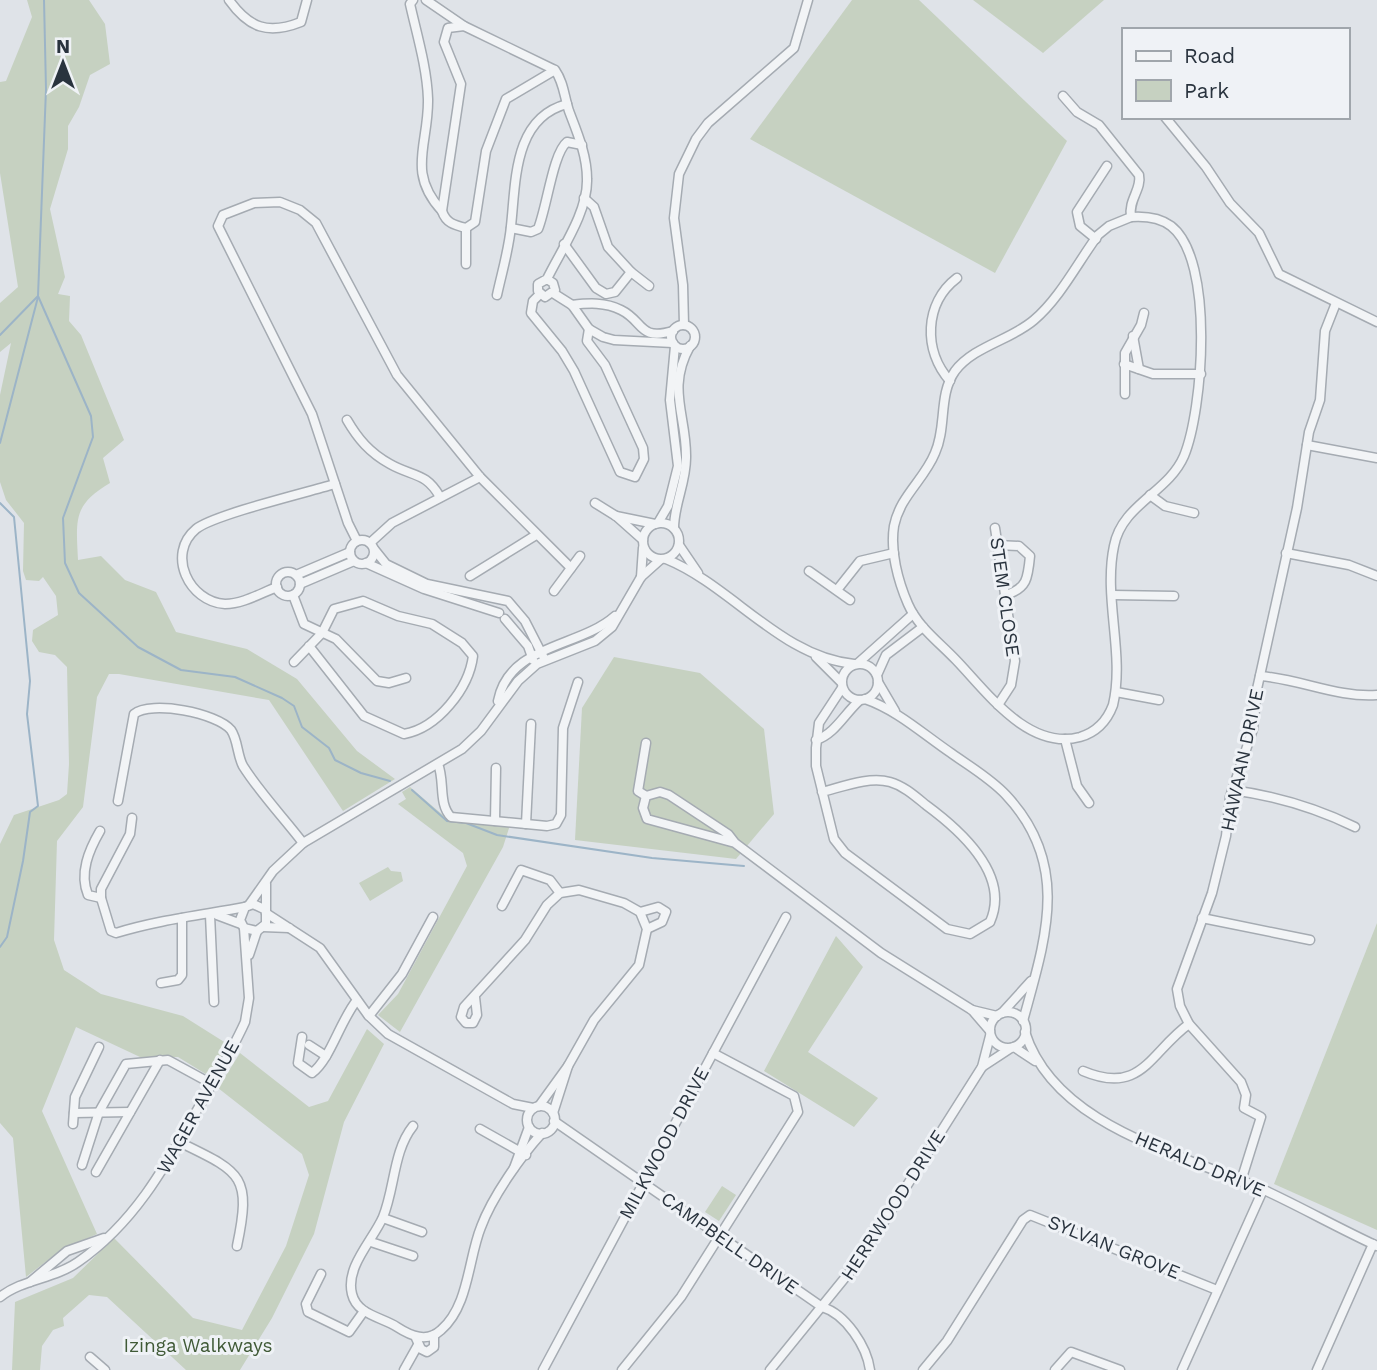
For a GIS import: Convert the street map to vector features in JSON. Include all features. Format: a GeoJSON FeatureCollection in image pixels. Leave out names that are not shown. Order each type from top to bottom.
{"type":"FeatureCollection","features":[{"type":"Feature","properties":{"kind":"street"},"geometry":{"type":"LineString","coordinates":[[229,0],[239,15],[260,30],[282,29],[301,22],[307,0]]}},
{"type":"Feature","properties":{"kind":"street"},"geometry":{"type":"LineString","coordinates":[[413,0],[410,4],[426,78],[428,103],[419,165],[429,193],[445,218],[452,224],[466,228]]}},
{"type":"Feature","properties":{"kind":"street"},"geometry":{"type":"LineString","coordinates":[[426,0],[464,26],[555,70],[563,82],[567,104],[582,145],[587,179],[584,198],[564,244],[547,279],[538,284],[540,294]]}},
{"type":"Feature","properties":{"kind":"street"},"geometry":{"type":"LineString","coordinates":[[702,578],[679,545],[674,528],[675,505],[684,478],[686,457],[678,394],[683,362],[694,333],[684,325],[683,285],[674,218],[676,186],[696,139],[733,100],[794,48],[808,0]]}},
{"type":"Feature","properties":{"kind":"street"},"geometry":{"type":"LineString","coordinates":[[442,211],[461,79],[443,42],[448,27],[464,26]]}},
{"type":"Feature","properties":{"kind":"street"},"geometry":{"type":"LineString","coordinates":[[466,228],[474,222],[486,151],[506,99],[555,70]]}},
{"type":"Feature","properties":{"kind":"street"},"geometry":{"type":"LineString","coordinates":[[1063,96],[1077,112],[1099,125],[1139,175],[1140,181],[1130,203],[1131,217]]}},
{"type":"Feature","properties":{"kind":"street"},"geometry":{"type":"LineString","coordinates":[[497,295],[511,228],[513,191],[523,142],[548,111],[567,104]]}},
{"type":"Feature","properties":{"kind":"street"},"geometry":{"type":"LineString","coordinates":[[1167,119],[1206,167],[1230,203],[1259,233],[1279,274],[1377,322]]}},
{"type":"Feature","properties":{"kind":"street"},"geometry":{"type":"LineString","coordinates":[[511,228],[531,232],[538,229],[558,152],[567,142],[582,145]]}},
{"type":"Feature","properties":{"kind":"street"},"geometry":{"type":"LineString","coordinates":[[1096,239],[1080,226],[1077,212],[1107,166]]}},
{"type":"Feature","properties":{"kind":"street"},"geometry":{"type":"LineString","coordinates":[[584,198],[594,206],[608,247],[649,286]]}},
{"type":"Feature","properties":{"kind":"street"},"geometry":{"type":"LineString","coordinates":[[357,541],[312,414],[218,226],[223,215],[254,203],[280,202],[300,210],[316,223],[397,375],[480,477],[536,536],[571,568]]}},
{"type":"Feature","properties":{"kind":"street"},"geometry":{"type":"LineString","coordinates":[[1131,217],[1162,221],[1171,226],[1186,244],[1199,295],[1201,374],[1195,415],[1183,458],[1176,471],[1132,510],[1114,545],[1116,692],[1113,705],[1102,725],[1086,735],[1066,739],[1032,730],[998,705],[923,627],[913,614],[902,588],[894,553],[899,511],[936,453],[950,381],[967,359],[1023,328],[1040,314],[1096,239],[1109,226],[1131,217]]}},
{"type":"Feature","properties":{"kind":"street"},"geometry":{"type":"LineString","coordinates":[[466,228],[466,264]]}},
{"type":"Feature","properties":{"kind":"street"},"geometry":{"type":"LineString","coordinates":[[564,244],[596,288],[606,294],[615,292],[631,271]]}},
{"type":"Feature","properties":{"kind":"street"},"geometry":{"type":"LineString","coordinates":[[950,381],[937,364],[931,330],[938,298],[957,278]]}},
{"type":"Feature","properties":{"kind":"street"},"geometry":{"type":"LineString","coordinates":[[547,279],[554,283],[554,293]]}},
{"type":"Feature","properties":{"kind":"street"},"geometry":{"type":"LineString","coordinates":[[554,293],[572,304],[589,329],[614,340],[674,345],[684,349],[690,346]]}},
{"type":"Feature","properties":{"kind":"street"},"geometry":{"type":"LineString","coordinates":[[540,294],[548,297],[554,293]]}},
{"type":"Feature","properties":{"kind":"street"},"geometry":{"type":"LineString","coordinates":[[540,294],[533,301],[531,313],[562,351],[574,371],[620,472],[635,477],[644,459],[643,448],[605,365],[587,341],[589,329]]}},
{"type":"Feature","properties":{"kind":"street"},"geometry":{"type":"LineString","coordinates":[[572,304],[598,303],[612,306],[625,311],[641,330],[659,334],[684,325]]}},
{"type":"Feature","properties":{"kind":"street","name":"HAWAAN DRIVE"},"geometry":{"type":"LineString","coordinates":[[1241,1181],[1261,1117],[1244,1108],[1246,1095],[1241,1082],[1189,1024],[1180,1006],[1177,989],[1202,918],[1226,836],[1233,789],[1250,739],[1260,676],[1297,509],[1307,445],[1320,400],[1325,331],[1336,303]]}},
{"type":"Feature","properties":{"kind":"street"},"geometry":{"type":"LineString","coordinates":[[1125,394],[1124,364],[1144,313]]}},
{"type":"Feature","properties":{"kind":"street"},"geometry":{"type":"LineString","coordinates":[[641,577],[646,530],[657,524],[668,506],[678,466],[670,400],[673,331]]}},
{"type":"Feature","properties":{"kind":"street"},"geometry":{"type":"LineString","coordinates":[[1133,336],[1139,369]]}},
{"type":"Feature","properties":{"kind":"street"},"geometry":{"type":"LineString","coordinates":[[1124,364],[1153,374],[1201,374]]}},
{"type":"Feature","properties":{"kind":"street"},"geometry":{"type":"LineString","coordinates":[[347,420],[356,436],[373,453],[390,464],[425,477],[440,497]]}},
{"type":"Feature","properties":{"kind":"street"},"geometry":{"type":"LineString","coordinates":[[1307,445],[1377,458]]}},
{"type":"Feature","properties":{"kind":"street"},"geometry":{"type":"LineString","coordinates":[[366,564],[372,559],[372,546],[392,523],[480,477]]}},
{"type":"Feature","properties":{"kind":"street"},"geometry":{"type":"LineString","coordinates":[[276,587],[238,602],[214,602],[189,582],[182,566],[183,548],[200,526],[335,484]]}},
{"type":"Feature","properties":{"kind":"street"},"geometry":{"type":"LineString","coordinates":[[1150,495],[1165,506],[1194,513]]}},
{"type":"Feature","properties":{"kind":"street"},"geometry":{"type":"LineString","coordinates":[[595,503],[617,516],[643,543],[650,556],[663,559],[702,578],[815,656],[849,697],[863,700],[899,717],[993,783],[1028,824],[1040,851],[1049,898],[1048,928],[1023,1021],[1025,1032],[1021,1042],[1012,1047],[1001,1047],[972,1010],[881,953],[735,844],[728,834],[669,795],[660,792],[646,796],[638,791],[646,743]]}},
{"type":"Feature","properties":{"kind":"street"},"geometry":{"type":"LineString","coordinates":[[617,516],[674,528]]}},
{"type":"Feature","properties":{"kind":"street","name":"STEM CLOSE"},"geometry":{"type":"LineString","coordinates":[[995,528],[1015,669],[1012,685],[998,705]]}},
{"type":"Feature","properties":{"kind":"street"},"geometry":{"type":"LineString","coordinates":[[470,576],[536,536]]}},
{"type":"Feature","properties":{"kind":"street"},"geometry":{"type":"LineString","coordinates":[[357,541],[372,546],[386,564],[427,584],[508,601],[518,610],[542,650],[545,660]]}},
{"type":"Feature","properties":{"kind":"street"},"geometry":{"type":"LineString","coordinates":[[296,575],[350,552],[357,541]]}},
{"type":"Feature","properties":{"kind":"street"},"geometry":{"type":"LineString","coordinates":[[248,958],[240,915],[281,862],[303,843],[438,764],[473,739],[498,704],[535,666],[595,641],[612,627],[641,577],[663,559],[674,554],[679,545]]}},
{"type":"Feature","properties":{"kind":"street"},"geometry":{"type":"LineString","coordinates":[[998,545],[1019,546],[1030,556],[1026,584],[1018,591],[1005,596]]}},
{"type":"Feature","properties":{"kind":"street"},"geometry":{"type":"LineString","coordinates":[[350,552],[354,561]]}},
{"type":"Feature","properties":{"kind":"street"},"geometry":{"type":"LineString","coordinates":[[837,590],[860,561],[894,553]]}},
{"type":"Feature","properties":{"kind":"street"},"geometry":{"type":"LineString","coordinates":[[1286,553],[1358,568],[1377,576]]}},
{"type":"Feature","properties":{"kind":"street"},"geometry":{"type":"LineString","coordinates":[[554,591],[580,556]]}},
{"type":"Feature","properties":{"kind":"street"},"geometry":{"type":"LineString","coordinates":[[276,587],[283,595],[293,594],[300,584],[354,561],[366,564],[424,589],[502,616],[528,646],[535,666]]}},
{"type":"Feature","properties":{"kind":"street"},"geometry":{"type":"LineString","coordinates":[[809,571],[850,600]]}},
{"type":"Feature","properties":{"kind":"street"},"geometry":{"type":"LineString","coordinates":[[276,587],[280,575],[289,572],[296,575],[300,584]]}},
{"type":"Feature","properties":{"kind":"street"},"geometry":{"type":"LineString","coordinates":[[293,594],[304,624],[346,647],[377,681],[390,683],[406,678]]}},
{"type":"Feature","properties":{"kind":"street"},"geometry":{"type":"LineString","coordinates":[[1113,595],[1174,596]]}},
{"type":"Feature","properties":{"kind":"street"},"geometry":{"type":"LineString","coordinates":[[294,662],[309,646],[322,633],[334,609],[353,601],[363,601],[398,617],[440,627],[470,650],[473,656],[472,667],[445,710],[419,729],[404,734],[372,723],[364,716],[309,646]]}},
{"type":"Feature","properties":{"kind":"street"},"geometry":{"type":"LineString","coordinates":[[498,704],[507,680],[531,656],[588,635],[620,611]]}},
{"type":"Feature","properties":{"kind":"street"},"geometry":{"type":"LineString","coordinates":[[822,792],[867,782],[887,781],[904,788],[950,823],[973,846],[988,876],[996,903],[990,922],[970,934],[947,929],[853,859],[834,839],[822,792],[816,766],[819,723],[841,685],[844,671],[913,614]]}},
{"type":"Feature","properties":{"kind":"street"},"geometry":{"type":"LineString","coordinates":[[816,740],[830,734],[847,711],[876,691],[877,679],[886,655],[923,627]]}},
{"type":"Feature","properties":{"kind":"street"},"geometry":{"type":"LineString","coordinates":[[815,656],[866,664],[899,717]]}},
{"type":"Feature","properties":{"kind":"street"},"geometry":{"type":"LineString","coordinates":[[1260,676],[1295,680],[1352,696],[1377,695]]}},
{"type":"Feature","properties":{"kind":"street"},"geometry":{"type":"LineString","coordinates":[[438,764],[447,814],[457,820],[552,825],[560,819],[563,728],[578,682]]}},
{"type":"Feature","properties":{"kind":"street"},"geometry":{"type":"LineString","coordinates":[[1116,692],[1159,700]]}},
{"type":"Feature","properties":{"kind":"street"},"geometry":{"type":"LineString","coordinates":[[118,801],[132,719],[143,709],[191,712],[215,719],[234,736],[244,767],[303,843]]}},
{"type":"Feature","properties":{"kind":"street"},"geometry":{"type":"LineString","coordinates":[[526,824],[531,724]]}},
{"type":"Feature","properties":{"kind":"street"},"geometry":{"type":"LineString","coordinates":[[1066,739],[1077,786],[1089,803]]}},
{"type":"Feature","properties":{"kind":"street"},"geometry":{"type":"LineString","coordinates":[[495,821],[496,768]]}},
{"type":"Feature","properties":{"kind":"street"},"geometry":{"type":"LineString","coordinates":[[1233,789],[1272,796],[1321,810],[1355,827]]}},
{"type":"Feature","properties":{"kind":"street"},"geometry":{"type":"LineString","coordinates":[[646,796],[643,808],[647,820],[735,844]]}},
{"type":"Feature","properties":{"kind":"street"},"geometry":{"type":"LineString","coordinates":[[132,818],[130,834],[103,885],[101,898],[111,931],[116,933],[143,924],[212,915],[257,905],[320,948],[369,1016],[400,1042],[513,1104],[536,1107],[553,1117],[568,1133]]}},
{"type":"Feature","properties":{"kind":"street"},"geometry":{"type":"LineString","coordinates":[[100,831],[87,855],[86,888],[88,895],[101,898]]}},
{"type":"Feature","properties":{"kind":"street"},"geometry":{"type":"LineString","coordinates":[[502,906],[521,870],[550,880],[561,893]]}},
{"type":"Feature","properties":{"kind":"street"},"geometry":{"type":"LineString","coordinates":[[248,958],[265,911],[267,881]]}},
{"type":"Feature","properties":{"kind":"street"},"geometry":{"type":"LineString","coordinates":[[404,1370],[417,1342],[434,1335],[445,1325],[457,1304],[482,1224],[523,1153],[528,1125],[536,1107],[568,1066],[594,1020],[639,965],[647,929],[640,912],[624,903],[579,890],[561,893],[547,905],[526,940],[474,997]]}},
{"type":"Feature","properties":{"kind":"street"},"geometry":{"type":"LineString","coordinates":[[640,912],[658,907],[666,912],[662,922],[647,929]]}},
{"type":"Feature","properties":{"kind":"street"},"geometry":{"type":"LineString","coordinates":[[212,915],[260,929],[292,928]]}},
{"type":"Feature","properties":{"kind":"street"},"geometry":{"type":"LineString","coordinates":[[212,915],[214,1002]]}},
{"type":"Feature","properties":{"kind":"street"},"geometry":{"type":"LineString","coordinates":[[369,1016],[402,974],[433,917]]}},
{"type":"Feature","properties":{"kind":"street","name":"MILKWOOD DRIVE"},"geometry":{"type":"LineString","coordinates":[[542,1370],[786,917]]}},
{"type":"Feature","properties":{"kind":"street"},"geometry":{"type":"LineString","coordinates":[[161,983],[178,980],[182,975],[182,918]]}},
{"type":"Feature","properties":{"kind":"street"},"geometry":{"type":"LineString","coordinates":[[1202,918],[1310,940]]}},
{"type":"Feature","properties":{"kind":"street","name":"WAGER AVENUE"},"geometry":{"type":"LineString","coordinates":[[1,1292],[73,1266],[141,1203],[179,1142],[245,1022],[249,998],[248,958]]}},
{"type":"Feature","properties":{"kind":"street"},"geometry":{"type":"LineString","coordinates":[[990,1033],[1000,1014],[1036,973]]}},
{"type":"Feature","properties":{"kind":"street"},"geometry":{"type":"LineString","coordinates":[[302,1037],[299,1065],[312,1073],[326,1056],[337,1030],[357,1000]]}},
{"type":"Feature","properties":{"kind":"street"},"geometry":{"type":"LineString","coordinates":[[972,1010],[1014,1013],[1023,1021]]}},
{"type":"Feature","properties":{"kind":"street"},"geometry":{"type":"LineString","coordinates":[[1083,1071],[1115,1079],[1145,1069],[1177,1033],[1189,1024]]}},
{"type":"Feature","properties":{"kind":"street","name":"HERALD DRIVE"},"geometry":{"type":"LineString","coordinates":[[1025,1032],[1037,1063]]}},
{"type":"Feature","properties":{"kind":"street","name":"HERRWOOD DRIVE"},"geometry":{"type":"LineString","coordinates":[[770,1370],[861,1258],[982,1067],[990,1033]]}},
{"type":"Feature","properties":{"kind":"street"},"geometry":{"type":"LineString","coordinates":[[309,1045],[326,1056]]}},
{"type":"Feature","properties":{"kind":"street"},"geometry":{"type":"LineString","coordinates":[[74,1124],[75,1097],[99,1047]]}},
{"type":"Feature","properties":{"kind":"street","name":"HERRWOOD DRIVE"},"geometry":{"type":"LineString","coordinates":[[982,1067],[1012,1047]]}},
{"type":"Feature","properties":{"kind":"street","name":"HERALD DRIVE"},"geometry":{"type":"LineString","coordinates":[[1012,1047],[1037,1063],[1060,1091],[1110,1125],[1263,1190],[1375,1245]]}},
{"type":"Feature","properties":{"kind":"street"},"geometry":{"type":"LineString","coordinates":[[622,1370],[677,1304],[795,1117],[799,1106],[794,1096],[713,1053]]}},
{"type":"Feature","properties":{"kind":"street"},"geometry":{"type":"LineString","coordinates":[[82,1165],[99,1112],[126,1064],[160,1060],[178,1063],[212,1084]]}},
{"type":"Feature","properties":{"kind":"street"},"geometry":{"type":"LineString","coordinates":[[96,1172],[160,1060]]}},
{"type":"Feature","properties":{"kind":"street"},"geometry":{"type":"LineString","coordinates":[[523,1153],[545,1132],[553,1117],[568,1066]]}},
{"type":"Feature","properties":{"kind":"street"},"geometry":{"type":"LineString","coordinates":[[513,1104],[528,1125],[545,1132],[568,1133]]}},
{"type":"Feature","properties":{"kind":"street"},"geometry":{"type":"LineString","coordinates":[[74,1113],[130,1112]]}},
{"type":"Feature","properties":{"kind":"street"},"geometry":{"type":"LineString","coordinates":[[413,1126],[403,1142],[383,1218],[351,1278],[355,1302],[364,1311],[417,1342],[424,1351],[431,1350],[434,1335]]}},
{"type":"Feature","properties":{"kind":"street"},"geometry":{"type":"LineString","coordinates":[[480,1129],[523,1153]]}},
{"type":"Feature","properties":{"kind":"street","name":"CAMPBELL DRIVE"},"geometry":{"type":"LineString","coordinates":[[568,1133],[592,1146],[839,1317],[860,1342],[870,1370]]}},
{"type":"Feature","properties":{"kind":"street"},"geometry":{"type":"LineString","coordinates":[[179,1142],[232,1171],[240,1182],[244,1211],[237,1246]]}},
{"type":"Feature","properties":{"kind":"street"},"geometry":{"type":"LineString","coordinates":[[1182,1370],[1263,1190]]}},
{"type":"Feature","properties":{"kind":"street","name":"SYLVAN GROVE"},"geometry":{"type":"LineString","coordinates":[[923,1370],[947,1341],[1023,1220],[1030,1215],[1217,1290]]}},
{"type":"Feature","properties":{"kind":"street"},"geometry":{"type":"LineString","coordinates":[[383,1218],[422,1232]]}},
{"type":"Feature","properties":{"kind":"street","name":"WAGER AVENUE"},"geometry":{"type":"LineString","coordinates":[[30,1282],[67,1251],[105,1238]]}},
{"type":"Feature","properties":{"kind":"street"},"geometry":{"type":"LineString","coordinates":[[371,1242],[413,1256]]}},
{"type":"Feature","properties":{"kind":"street"},"geometry":{"type":"LineString","coordinates":[[1317,1370],[1375,1245]]}},
{"type":"Feature","properties":{"kind":"street"},"geometry":{"type":"LineString","coordinates":[[321,1274],[306,1304],[308,1312],[349,1332],[364,1311]]}},
{"type":"Feature","properties":{"kind":"street"},"geometry":{"type":"LineString","coordinates":[[1055,1370],[1063,1357],[1074,1352],[1120,1370]]}},
{"type":"Feature","properties":{"kind":"street"},"geometry":{"type":"LineString","coordinates":[[90,1357],[105,1370]]}},
{"type":"Feature","properties":{"kind":"green space"},"geometry":{"type":"Polygon","coordinates":[[[27,0],[89,0],[105,24],[110,64],[90,75],[79,107],[68,126],[68,149],[50,209],[65,277],[58,294],[70,296],[69,321],[81,335],[124,440],[103,458],[110,483],[89,499],[79,514],[78,560],[101,556],[125,580],[156,592],[176,632],[247,649],[297,679],[357,751],[395,779],[343,811],[269,700],[109,674],[97,697],[83,807],[57,841],[54,940],[64,970],[101,994],[183,1016],[229,1045],[209,1076],[178,1057],[140,1057],[76,1027],[42,1111],[97,1234],[61,1250],[26,1277],[13,1138],[0,1123],[0,844],[14,815],[59,800],[67,794],[69,764],[67,667],[55,655],[39,652],[32,641],[33,630],[58,615],[56,596],[43,577],[39,581],[26,580],[23,571],[24,523],[6,500],[0,482],[0,395],[11,343],[0,352],[0,303],[18,287],[0,173],[0,82],[6,81],[32,17],[27,0]]]}},
{"type":"Feature","properties":{"kind":"green space"},"geometry":{"type":"Polygon","coordinates":[[[852,0],[919,0],[1067,141],[995,273],[750,139],[852,0]]]}},
{"type":"Feature","properties":{"kind":"green space"},"geometry":{"type":"Polygon","coordinates":[[[973,0],[1104,0],[1043,53],[973,0]]]}},
{"type":"Feature","properties":{"kind":"green space"},"geometry":{"type":"Polygon","coordinates":[[[614,657],[700,673],[764,729],[774,814],[736,859],[575,840],[582,708],[614,657]]]}},
{"type":"Feature","properties":{"kind":"green space"},"geometry":{"type":"Polygon","coordinates":[[[410,787],[444,816],[510,825],[503,847],[400,1032],[378,1015],[398,994],[467,866],[463,853],[398,804],[406,799],[402,792],[410,787]]]}},
{"type":"Feature","properties":{"kind":"green space"},"geometry":{"type":"Polygon","coordinates":[[[388,867],[391,871],[401,872],[403,881],[370,901],[359,883],[388,867]]]}},
{"type":"Feature","properties":{"kind":"green space"},"geometry":{"type":"Polygon","coordinates":[[[1377,923],[1377,1230],[1274,1184],[1377,923]]]}},
{"type":"Feature","properties":{"kind":"green space"},"geometry":{"type":"Polygon","coordinates":[[[836,936],[863,967],[808,1052],[878,1098],[854,1127],[764,1071],[836,936]]]}},
{"type":"Feature","properties":{"kind":"green space","name":"Izinga Walkways"},"geometry":{"type":"Polygon","coordinates":[[[367,1029],[384,1044],[344,1122],[314,1234],[272,1318],[240,1370],[186,1370],[107,1297],[89,1295],[63,1318],[64,1326],[53,1330],[42,1346],[40,1370],[12,1370],[15,1302],[73,1278],[114,1238],[193,1318],[242,1330],[286,1246],[309,1175],[302,1154],[218,1088],[240,1053],[309,1107],[328,1101],[367,1029]]]}},
{"type":"Feature","properties":{"kind":"green space"},"geometry":{"type":"Polygon","coordinates":[[[722,1186],[736,1195],[719,1221],[705,1212],[722,1186]]]}},
{"type":"Feature","properties":{"kind":"waterway"},"geometry":{"type":"LineString","coordinates":[[0,335],[38,296],[46,89],[44,0]]}},
{"type":"Feature","properties":{"kind":"waterway"},"geometry":{"type":"LineString","coordinates":[[38,296],[91,416],[93,437],[63,518],[65,563],[79,593],[138,647],[181,670],[235,677],[282,698],[294,706],[302,727],[329,748],[335,760],[361,773],[390,781]]}},
{"type":"Feature","properties":{"kind":"waterway"},"geometry":{"type":"LineString","coordinates":[[0,443],[38,297]]}},
{"type":"Feature","properties":{"kind":"waterway"},"geometry":{"type":"LineString","coordinates":[[0,503],[14,517],[30,681],[27,714],[38,806],[30,812],[7,937],[0,947]]}},
{"type":"Feature","properties":{"kind":"waterway"},"geometry":{"type":"LineString","coordinates":[[412,790],[447,821],[466,823],[497,835],[652,858],[744,866]]}}]}
